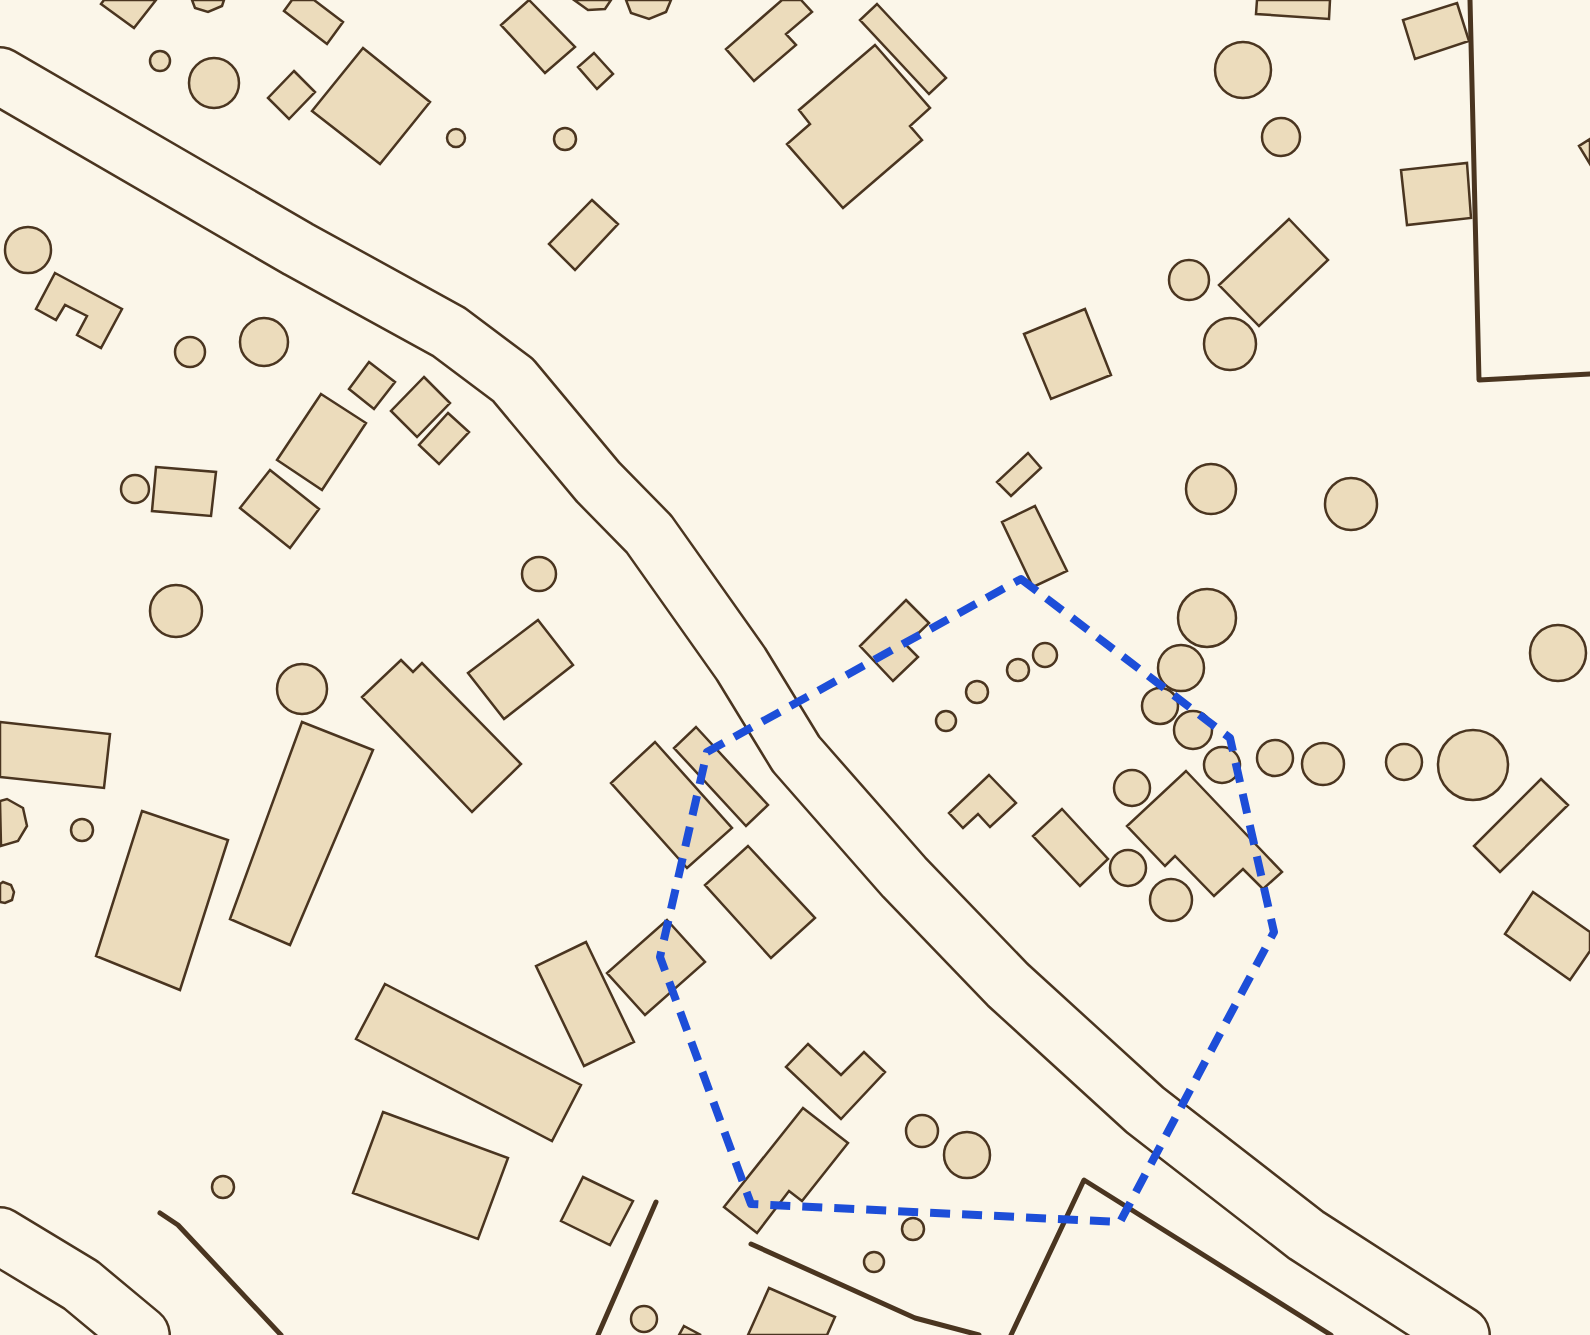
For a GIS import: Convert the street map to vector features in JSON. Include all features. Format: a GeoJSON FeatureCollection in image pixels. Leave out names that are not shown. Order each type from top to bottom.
{"type":"FeatureCollection","features":[{"type":"Feature","properties":{"kind":"street"},"geometry":{"type":"LineString","coordinates":[[0,76],[449,332],[513,380],[598,482],[648,534],[741,664],[796,754],[904,876],[1008,984],[1145,1110],[1306,1235],[1460,1335]]}},
{"type":"Feature","properties":{"kind":"street"},"geometry":{"type":"LineString","coordinates":[[0,1236],[82,1285],[142,1335]]}},
{"type":"Feature","properties":{"kind":"highlighted area"},"geometry":{"type":"Polygon","coordinates":[[[1021,579],[1230,738],[1274,932],[1120,1222],[751,1204],[660,957],[707,752],[1021,579]]]}},
{"type":"Feature","properties":{"kind":"building"},"geometry":{"type":"Polygon","coordinates":[[[104,0],[156,0],[134,28],[101,4],[104,0]]]}},
{"type":"Feature","properties":{"kind":"building"},"geometry":{"type":"Polygon","coordinates":[[[192,0],[224,0],[222,6],[208,12],[195,8],[192,0]]]}},
{"type":"Feature","properties":{"kind":"building"},"geometry":{"type":"Polygon","coordinates":[[[292,0],[314,0],[343,22],[327,44],[284,11],[292,0]]]}},
{"type":"Feature","properties":{"kind":"building"},"geometry":{"type":"Polygon","coordinates":[[[529,0],[575,47],[545,73],[501,25],[529,0]]]}},
{"type":"Feature","properties":{"kind":"building"},"geometry":{"type":"Polygon","coordinates":[[[574,0],[611,0],[605,9],[588,10],[574,0]]]}},
{"type":"Feature","properties":{"kind":"building"},"geometry":{"type":"Polygon","coordinates":[[[626,0],[671,0],[666,12],[649,19],[631,13],[626,0]]]}},
{"type":"Feature","properties":{"kind":"building"},"geometry":{"type":"Polygon","coordinates":[[[782,0],[801,0],[812,12],[786,34],[796,45],[754,81],[726,49],[782,0]]]}},
{"type":"Feature","properties":{"kind":"building"},"geometry":{"type":"Polygon","coordinates":[[[1257,0],[1330,0],[1329,19],[1256,14],[1257,0]]]}},
{"type":"Feature","properties":{"kind":"building"},"geometry":{"type":"Polygon","coordinates":[[[1457,3],[1469,41],[1415,59],[1403,20],[1457,3]]]}},
{"type":"Feature","properties":{"kind":"building"},"geometry":{"type":"Polygon","coordinates":[[[877,4],[946,78],[929,94],[860,20],[877,4]]]}},
{"type":"Feature","properties":{"kind":"building"},"geometry":{"type":"Polygon","coordinates":[[[1243,42],[1263,50],[1271,70],[1263,90],[1243,98],[1223,90],[1215,70],[1223,50],[1243,42]]]}},
{"type":"Feature","properties":{"kind":"building"},"geometry":{"type":"Polygon","coordinates":[[[875,45],[930,108],[910,126],[922,140],[843,208],[787,144],[810,124],[799,110],[875,45]]]}},
{"type":"Feature","properties":{"kind":"building"},"geometry":{"type":"Polygon","coordinates":[[[363,48],[430,102],[380,164],[312,111],[363,48]]]}},
{"type":"Feature","properties":{"kind":"building"},"geometry":{"type":"Polygon","coordinates":[[[160,51],[170,61],[160,71],[150,61],[160,51]]]}},
{"type":"Feature","properties":{"kind":"building"},"geometry":{"type":"Polygon","coordinates":[[[594,53],[613,74],[597,89],[578,67],[594,53]]]}},
{"type":"Feature","properties":{"kind":"building"},"geometry":{"type":"Polygon","coordinates":[[[214,58],[231,66],[239,83],[231,100],[214,108],[197,100],[189,83],[197,66],[214,58]]]}},
{"type":"Feature","properties":{"kind":"building"},"geometry":{"type":"Polygon","coordinates":[[[294,71],[315,92],[289,119],[268,98],[294,71]]]}},
{"type":"Feature","properties":{"kind":"building"},"geometry":{"type":"Polygon","coordinates":[[[1281,118],[1295,123],[1300,137],[1295,151],[1281,156],[1267,151],[1262,137],[1267,123],[1281,118]]]}},
{"type":"Feature","properties":{"kind":"building"},"geometry":{"type":"Polygon","coordinates":[[[565,128],[573,131],[573,147],[565,150],[557,147],[554,139],[557,131],[565,128]]]}},
{"type":"Feature","properties":{"kind":"building"},"geometry":{"type":"Polygon","coordinates":[[[456,129],[463,131],[463,145],[456,147],[449,145],[447,138],[449,131],[456,129]]]}},
{"type":"Feature","properties":{"kind":"building"},"geometry":{"type":"Polygon","coordinates":[[[1590,139],[1590,164],[1579,146],[1590,139]]]}},
{"type":"Feature","properties":{"kind":"building"},"geometry":{"type":"Polygon","coordinates":[[[1467,163],[1471,218],[1407,225],[1401,170],[1467,163]]]}},
{"type":"Feature","properties":{"kind":"building"},"geometry":{"type":"Polygon","coordinates":[[[592,200],[618,224],[575,270],[549,244],[592,200]]]}},
{"type":"Feature","properties":{"kind":"building"},"geometry":{"type":"Polygon","coordinates":[[[1289,219],[1328,260],[1259,326],[1219,285],[1289,219]]]}},
{"type":"Feature","properties":{"kind":"building"},"geometry":{"type":"Polygon","coordinates":[[[28,227],[45,233],[51,250],[45,267],[28,273],[11,267],[5,250],[11,233],[28,227]]]}},
{"type":"Feature","properties":{"kind":"building"},"geometry":{"type":"Polygon","coordinates":[[[1189,260],[1203,266],[1209,280],[1203,294],[1189,300],[1175,294],[1169,280],[1175,266],[1189,260]]]}},
{"type":"Feature","properties":{"kind":"building"},"geometry":{"type":"Polygon","coordinates":[[[55,273],[122,309],[101,348],[77,335],[87,316],[65,305],[56,320],[36,309],[55,273]]]}},
{"type":"Feature","properties":{"kind":"building"},"geometry":{"type":"Polygon","coordinates":[[[1085,309],[1111,375],[1051,399],[1024,334],[1085,309]]]}},
{"type":"Feature","properties":{"kind":"building"},"geometry":{"type":"Polygon","coordinates":[[[264,318],[281,325],[288,342],[281,359],[264,366],[247,359],[240,342],[247,325],[264,318]]]}},
{"type":"Feature","properties":{"kind":"building"},"geometry":{"type":"Polygon","coordinates":[[[1230,318],[1248,326],[1256,344],[1248,362],[1230,370],[1212,362],[1204,344],[1212,326],[1230,318]]]}},
{"type":"Feature","properties":{"kind":"building"},"geometry":{"type":"Polygon","coordinates":[[[190,337],[201,341],[205,352],[201,363],[190,367],[179,363],[175,352],[179,341],[190,337]]]}},
{"type":"Feature","properties":{"kind":"building"},"geometry":{"type":"Polygon","coordinates":[[[369,362],[395,382],[374,409],[349,389],[369,362]]]}},
{"type":"Feature","properties":{"kind":"building"},"geometry":{"type":"Polygon","coordinates":[[[424,377],[450,403],[417,437],[391,411],[424,377]]]}},
{"type":"Feature","properties":{"kind":"building"},"geometry":{"type":"Polygon","coordinates":[[[321,394],[366,423],[322,490],[277,460],[321,394]]]}},
{"type":"Feature","properties":{"kind":"building"},"geometry":{"type":"Polygon","coordinates":[[[448,413],[469,432],[439,464],[419,445],[448,413]]]}},
{"type":"Feature","properties":{"kind":"building"},"geometry":{"type":"Polygon","coordinates":[[[1028,453],[1041,468],[1011,496],[997,482],[1028,453]]]}},
{"type":"Feature","properties":{"kind":"building"},"geometry":{"type":"Polygon","coordinates":[[[1211,464],[1228,472],[1236,489],[1228,506],[1211,514],[1194,506],[1186,489],[1194,472],[1211,464]]]}},
{"type":"Feature","properties":{"kind":"building"},"geometry":{"type":"Polygon","coordinates":[[[156,467],[216,472],[211,516],[152,511],[156,467]]]}},
{"type":"Feature","properties":{"kind":"building"},"geometry":{"type":"Polygon","coordinates":[[[270,470],[319,509],[290,548],[240,508],[270,470]]]}},
{"type":"Feature","properties":{"kind":"building"},"geometry":{"type":"Polygon","coordinates":[[[135,475],[145,479],[149,489],[145,499],[135,503],[125,499],[121,489],[125,479],[135,475]]]}},
{"type":"Feature","properties":{"kind":"building"},"geometry":{"type":"Polygon","coordinates":[[[1351,478],[1369,486],[1377,504],[1369,522],[1351,530],[1333,522],[1325,504],[1333,486],[1351,478]]]}},
{"type":"Feature","properties":{"kind":"building"},"geometry":{"type":"Polygon","coordinates":[[[1035,506],[1067,571],[1033,587],[1002,522],[1035,506]]]}},
{"type":"Feature","properties":{"kind":"building"},"geometry":{"type":"Polygon","coordinates":[[[539,557],[551,562],[556,574],[551,586],[539,591],[527,586],[522,574],[527,562],[539,557]]]}},
{"type":"Feature","properties":{"kind":"building"},"geometry":{"type":"Polygon","coordinates":[[[176,585],[194,593],[202,611],[194,629],[176,637],[158,629],[150,611],[158,593],[176,585]]]}},
{"type":"Feature","properties":{"kind":"building"},"geometry":{"type":"Polygon","coordinates":[[[1207,589],[1227,598],[1236,618],[1227,638],[1207,647],[1187,638],[1178,618],[1187,598],[1207,589]]]}},
{"type":"Feature","properties":{"kind":"building"},"geometry":{"type":"Polygon","coordinates":[[[906,600],[929,623],[906,645],[918,657],[893,681],[860,646],[906,600]]]}},
{"type":"Feature","properties":{"kind":"building"},"geometry":{"type":"Polygon","coordinates":[[[538,620],[573,665],[504,719],[468,673],[538,620]]]}},
{"type":"Feature","properties":{"kind":"building"},"geometry":{"type":"Polygon","coordinates":[[[1558,625],[1578,633],[1586,653],[1578,673],[1558,681],[1538,673],[1530,653],[1538,633],[1558,625]]]}},
{"type":"Feature","properties":{"kind":"building"},"geometry":{"type":"Polygon","coordinates":[[[1045,643],[1057,655],[1045,667],[1033,655],[1045,643]]]}},
{"type":"Feature","properties":{"kind":"building"},"geometry":{"type":"Polygon","coordinates":[[[1181,645],[1197,652],[1204,668],[1197,684],[1181,691],[1165,684],[1158,668],[1165,652],[1181,645]]]}},
{"type":"Feature","properties":{"kind":"building"},"geometry":{"type":"Polygon","coordinates":[[[1018,659],[1026,662],[1026,678],[1018,681],[1010,678],[1007,670],[1010,662],[1018,659]]]}},
{"type":"Feature","properties":{"kind":"building"},"geometry":{"type":"Polygon","coordinates":[[[401,660],[413,672],[422,663],[521,764],[472,812],[362,697],[401,660]]]}},
{"type":"Feature","properties":{"kind":"building"},"geometry":{"type":"Polygon","coordinates":[[[302,664],[320,671],[327,689],[320,707],[302,714],[284,707],[277,689],[284,671],[302,664]]]}},
{"type":"Feature","properties":{"kind":"building"},"geometry":{"type":"Polygon","coordinates":[[[977,681],[985,684],[985,700],[977,703],[969,700],[966,692],[969,684],[977,681]]]}},
{"type":"Feature","properties":{"kind":"building"},"geometry":{"type":"Polygon","coordinates":[[[1160,688],[1173,693],[1178,706],[1173,719],[1160,724],[1147,719],[1142,706],[1147,693],[1160,688]]]}},
{"type":"Feature","properties":{"kind":"building"},"geometry":{"type":"Polygon","coordinates":[[[942,711],[950,711],[956,721],[950,731],[942,731],[936,725],[936,717],[942,711]]]}},
{"type":"Feature","properties":{"kind":"building"},"geometry":{"type":"Polygon","coordinates":[[[1193,711],[1206,717],[1212,730],[1206,743],[1193,749],[1180,743],[1174,730],[1180,717],[1193,711]]]}},
{"type":"Feature","properties":{"kind":"building"},"geometry":{"type":"Polygon","coordinates":[[[0,722],[110,734],[104,788],[0,777],[0,722]]]}},
{"type":"Feature","properties":{"kind":"building"},"geometry":{"type":"Polygon","coordinates":[[[302,722],[373,750],[290,945],[230,919],[302,722]]]}},
{"type":"Feature","properties":{"kind":"building"},"geometry":{"type":"Polygon","coordinates":[[[696,727],[768,805],[746,826],[674,748],[696,727]]]}},
{"type":"Feature","properties":{"kind":"building"},"geometry":{"type":"Polygon","coordinates":[[[1473,730],[1498,740],[1508,765],[1498,790],[1473,800],[1448,790],[1438,765],[1448,740],[1473,730]]]}},
{"type":"Feature","properties":{"kind":"building"},"geometry":{"type":"Polygon","coordinates":[[[1275,740],[1288,745],[1293,758],[1288,771],[1275,776],[1262,771],[1257,758],[1262,745],[1275,740]]]}},
{"type":"Feature","properties":{"kind":"building"},"geometry":{"type":"Polygon","coordinates":[[[655,742],[732,828],[687,868],[611,783],[655,742]]]}},
{"type":"Feature","properties":{"kind":"building"},"geometry":{"type":"Polygon","coordinates":[[[1323,743],[1338,749],[1344,764],[1338,779],[1323,785],[1308,779],[1302,764],[1308,749],[1323,743]]]}},
{"type":"Feature","properties":{"kind":"building"},"geometry":{"type":"Polygon","coordinates":[[[1404,744],[1417,749],[1422,762],[1417,775],[1404,780],[1391,775],[1386,762],[1391,749],[1404,744]]]}},
{"type":"Feature","properties":{"kind":"building"},"geometry":{"type":"Polygon","coordinates":[[[1222,747],[1235,752],[1240,765],[1235,778],[1222,783],[1209,778],[1204,765],[1209,752],[1222,747]]]}},
{"type":"Feature","properties":{"kind":"building"},"geometry":{"type":"Polygon","coordinates":[[[1132,770],[1145,775],[1150,788],[1145,801],[1132,806],[1119,801],[1114,788],[1119,775],[1132,770]]]}},
{"type":"Feature","properties":{"kind":"building"},"geometry":{"type":"Polygon","coordinates":[[[1186,771],[1282,872],[1263,889],[1243,869],[1214,896],[1175,856],[1165,866],[1127,826],[1186,771]]]}},
{"type":"Feature","properties":{"kind":"building"},"geometry":{"type":"Polygon","coordinates":[[[989,775],[1016,803],[990,827],[978,814],[963,828],[949,813],[989,775]]]}},
{"type":"Feature","properties":{"kind":"building"},"geometry":{"type":"Polygon","coordinates":[[[1541,779],[1568,805],[1500,872],[1474,846],[1541,779]]]}},
{"type":"Feature","properties":{"kind":"building"},"geometry":{"type":"Polygon","coordinates":[[[7,799],[23,808],[27,826],[18,841],[1,846],[0,801],[7,799]]]}},
{"type":"Feature","properties":{"kind":"building"},"geometry":{"type":"Polygon","coordinates":[[[1062,809],[1108,859],[1080,886],[1033,836],[1062,809]]]}},
{"type":"Feature","properties":{"kind":"building"},"geometry":{"type":"Polygon","coordinates":[[[142,811],[228,840],[180,990],[96,956],[142,811]]]}},
{"type":"Feature","properties":{"kind":"building"},"geometry":{"type":"Polygon","coordinates":[[[82,819],[90,822],[90,838],[82,841],[74,838],[71,830],[74,822],[82,819]]]}},
{"type":"Feature","properties":{"kind":"building"},"geometry":{"type":"Polygon","coordinates":[[[748,846],[815,918],[771,958],[705,885],[748,846]]]}},
{"type":"Feature","properties":{"kind":"building"},"geometry":{"type":"Polygon","coordinates":[[[1128,850],[1140,856],[1146,868],[1140,880],[1128,886],[1116,880],[1110,868],[1116,856],[1128,850]]]}},
{"type":"Feature","properties":{"kind":"building"},"geometry":{"type":"Polygon","coordinates":[[[1171,879],[1186,885],[1192,900],[1186,915],[1171,921],[1156,915],[1150,900],[1156,885],[1171,879]]]}},
{"type":"Feature","properties":{"kind":"building"},"geometry":{"type":"Polygon","coordinates":[[[3,882],[11,885],[14,892],[12,900],[5,903],[0,902],[3,882]]]}},
{"type":"Feature","properties":{"kind":"building"},"geometry":{"type":"Polygon","coordinates":[[[1533,892],[1590,932],[1590,951],[1570,980],[1505,934],[1533,892]]]}},
{"type":"Feature","properties":{"kind":"building"},"geometry":{"type":"Polygon","coordinates":[[[667,920],[705,962],[645,1015],[607,973],[667,920]]]}},
{"type":"Feature","properties":{"kind":"building"},"geometry":{"type":"Polygon","coordinates":[[[586,942],[634,1042],[584,1066],[536,966],[586,942]]]}},
{"type":"Feature","properties":{"kind":"building"},"geometry":{"type":"Polygon","coordinates":[[[385,984],[581,1085],[552,1141],[356,1039],[385,984]]]}},
{"type":"Feature","properties":{"kind":"building"},"geometry":{"type":"Polygon","coordinates":[[[808,1044],[841,1075],[864,1052],[885,1072],[841,1119],[786,1067],[808,1044]]]}},
{"type":"Feature","properties":{"kind":"building"},"geometry":{"type":"Polygon","coordinates":[[[803,1108],[848,1143],[802,1201],[789,1191],[757,1233],[724,1207],[803,1108]]]}},
{"type":"Feature","properties":{"kind":"building"},"geometry":{"type":"Polygon","coordinates":[[[383,1112],[508,1158],[478,1239],[353,1193],[383,1112]]]}},
{"type":"Feature","properties":{"kind":"building"},"geometry":{"type":"Polygon","coordinates":[[[922,1115],[934,1119],[938,1131],[934,1143],[922,1147],[910,1143],[906,1131],[910,1119],[922,1115]]]}},
{"type":"Feature","properties":{"kind":"building"},"geometry":{"type":"Polygon","coordinates":[[[967,1132],[983,1139],[990,1155],[983,1171],[967,1178],[951,1171],[944,1155],[951,1139],[967,1132]]]}},
{"type":"Feature","properties":{"kind":"building"},"geometry":{"type":"Polygon","coordinates":[[[223,1176],[231,1179],[231,1195],[223,1198],[215,1195],[212,1187],[215,1179],[223,1176]]]}},
{"type":"Feature","properties":{"kind":"building"},"geometry":{"type":"Polygon","coordinates":[[[583,1177],[633,1201],[610,1245],[561,1221],[583,1177]]]}},
{"type":"Feature","properties":{"kind":"building"},"geometry":{"type":"Polygon","coordinates":[[[913,1218],[921,1221],[921,1237],[913,1240],[905,1237],[902,1229],[905,1221],[913,1218]]]}},
{"type":"Feature","properties":{"kind":"building"},"geometry":{"type":"Polygon","coordinates":[[[874,1252],[884,1262],[874,1272],[864,1262],[874,1252]]]}},
{"type":"Feature","properties":{"kind":"building"},"geometry":{"type":"Polygon","coordinates":[[[769,1288],[835,1317],[827,1335],[748,1335],[769,1288]]]}},
{"type":"Feature","properties":{"kind":"building"},"geometry":{"type":"Polygon","coordinates":[[[644,1306],[653,1310],[657,1319],[653,1328],[644,1332],[635,1328],[631,1319],[635,1310],[644,1306]]]}},
{"type":"Feature","properties":{"kind":"building"},"geometry":{"type":"Polygon","coordinates":[[[684,1326],[701,1335],[679,1335],[684,1326]]]}},
{"type":"Feature","properties":{"kind":"wall"},"geometry":{"type":"LineString","coordinates":[[1470,0],[1479,380],[1590,374]]}},
{"type":"Feature","properties":{"kind":"wall"},"geometry":{"type":"LineString","coordinates":[[1011,1335],[1084,1180],[1331,1335]]}},
{"type":"Feature","properties":{"kind":"wall"},"geometry":{"type":"LineString","coordinates":[[598,1335],[656,1202]]}},
{"type":"Feature","properties":{"kind":"wall"},"geometry":{"type":"LineString","coordinates":[[160,1213],[178,1225],[281,1335]]}},
{"type":"Feature","properties":{"kind":"wall"},"geometry":{"type":"LineString","coordinates":[[751,1244],[915,1318],[979,1335]]}}]}
